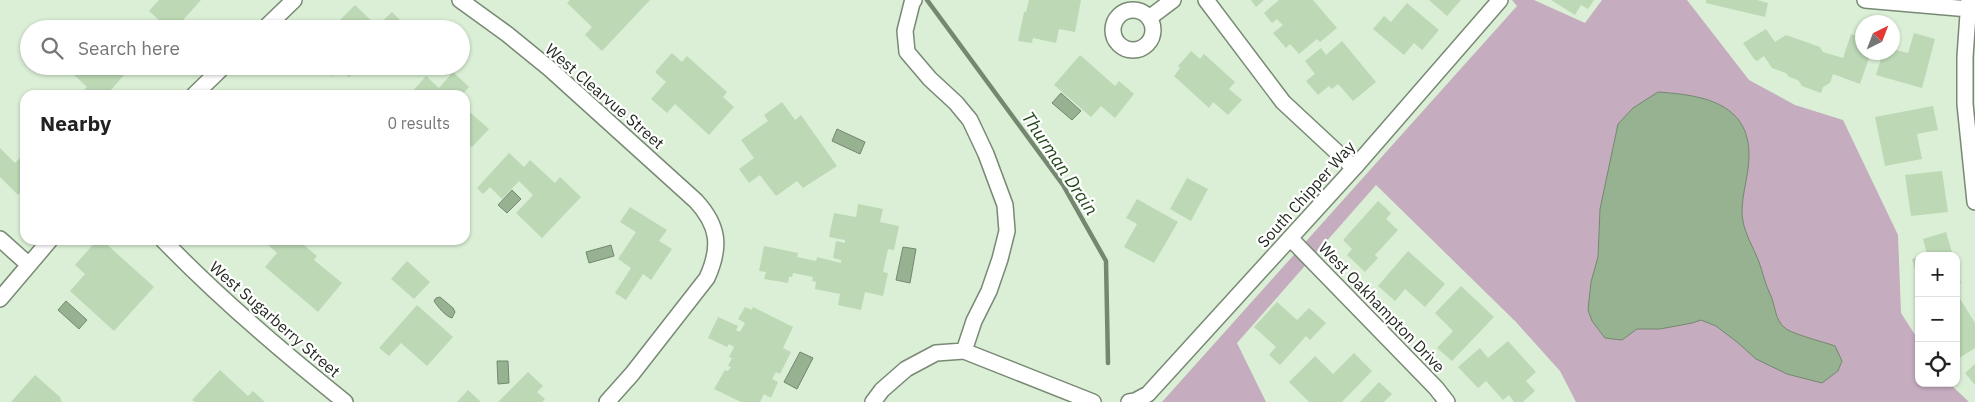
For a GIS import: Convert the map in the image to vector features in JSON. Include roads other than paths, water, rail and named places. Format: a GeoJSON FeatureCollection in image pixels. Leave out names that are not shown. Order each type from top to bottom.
{"type":"FeatureCollection","features":[{"type":"Feature","properties":{"kind":"street"},"geometry":{"type":"LineString","coordinates":[[273,20],[294,0]]}},
{"type":"Feature","properties":{"kind":"street","name":"West Clearvue Street"},"geometry":{"type":"LineString","coordinates":[[460,0],[507,34],[550,69],[696,200],[708,214],[714,229],[717,246],[714,263],[707,278],[632,374],[606,402]]}},
{"type":"Feature","properties":{"kind":"street"},"geometry":{"type":"LineString","coordinates":[[914,0],[905,31],[907,52],[970,120],[986,154],[1005,205],[1007,231],[1000,260],[989,291],[974,321],[964,351]]}},
{"type":"Feature","properties":{"kind":"street"},"geometry":{"type":"LineString","coordinates":[[1149,18],[1173,0]]}},
{"type":"Feature","properties":{"kind":"street"},"geometry":{"type":"LineString","coordinates":[[1206,0],[1283,102],[1354,168]]}},
{"type":"Feature","properties":{"kind":"street","name":"South Chipper Way"},"geometry":{"type":"LineString","coordinates":[[1130,402],[1148,394],[1354,168],[1500,0]]}},
{"type":"Feature","properties":{"kind":"street"},"geometry":{"type":"LineString","coordinates":[[1865,0],[1969,5],[1965,57],[1965,104],[1975,202]]}},
{"type":"Feature","properties":{"kind":"street"},"geometry":{"type":"LineString","coordinates":[[199,90],[215,75]]}},
{"type":"Feature","properties":{"kind":"street","name":"West Oakhampton Drive"},"geometry":{"type":"LineString","coordinates":[[1290,238],[1429,381],[1447,402]]}},
{"type":"Feature","properties":{"kind":"street"},"geometry":{"type":"LineString","coordinates":[[0,239],[29,265]]}},
{"type":"Feature","properties":{"kind":"street"},"geometry":{"type":"LineString","coordinates":[[0,299],[46,245]]}},
{"type":"Feature","properties":{"kind":"street","name":"West Sugarberry Street"},"geometry":{"type":"LineString","coordinates":[[168,245],[201,279],[252,326],[345,402]]}},
{"type":"Feature","properties":{"kind":"street"},"geometry":{"type":"LineString","coordinates":[[873,402],[882,390],[906,369],[936,353],[964,351],[1094,402]]}},
{"type":"Feature","properties":{"kind":"waterway","name":"Thurman Drain"},"geometry":{"type":"LineString","coordinates":[[927,0],[1063,185],[1106,261],[1108,363]]}}]}
